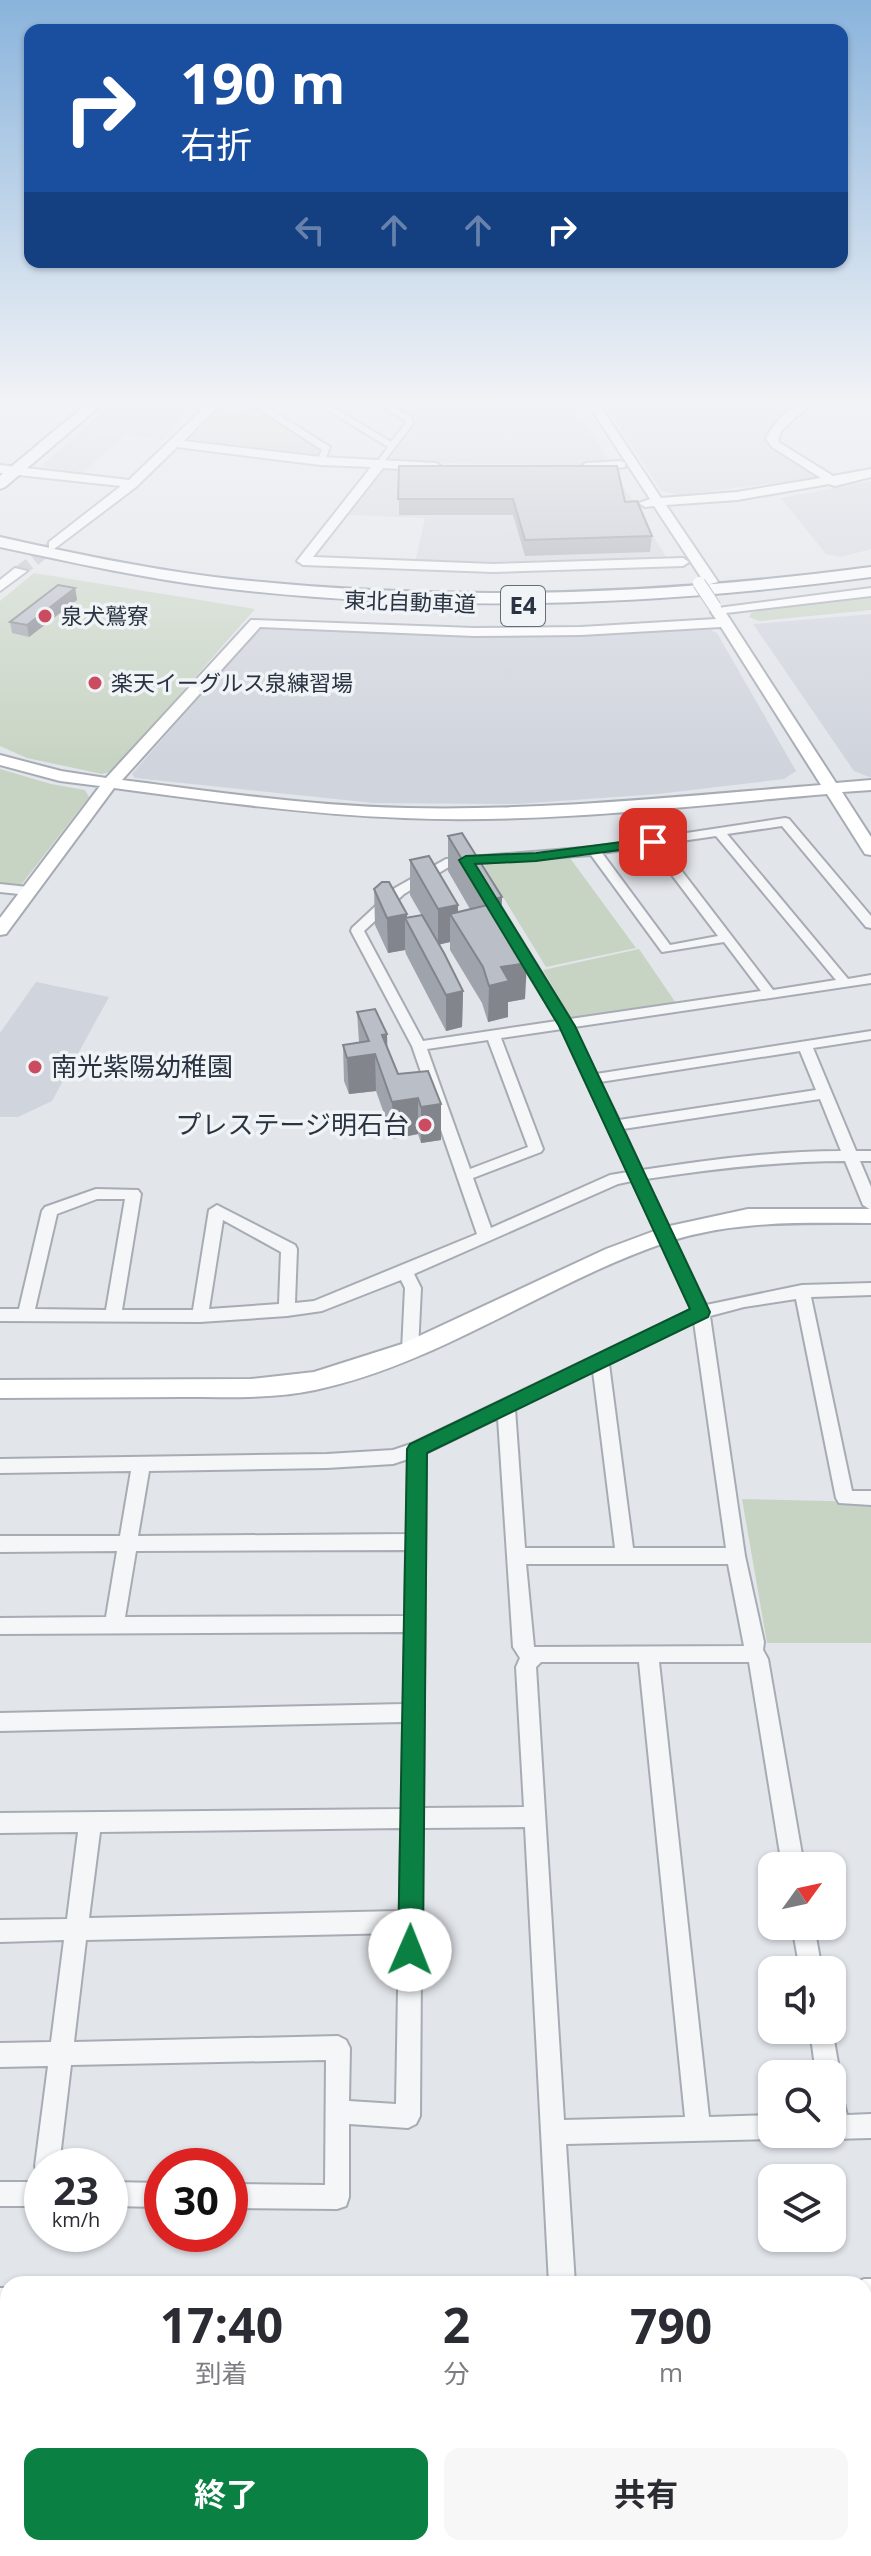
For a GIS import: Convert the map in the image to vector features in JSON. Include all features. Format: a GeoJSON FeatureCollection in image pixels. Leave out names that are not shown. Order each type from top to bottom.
{"type":"FeatureCollection","features":[{"type":"Feature","properties":{"kind":"highway","name":"東北自動車道"},"geometry":{"type":"LineString","coordinates":[[0,542],[56,556],[178,576],[310,591],[404,596],[507,598],[645,595],[748,588],[871,572]]}},
{"type":"Feature","properties":{"kind":"highway","name":"東北自動車道"},"geometry":{"type":"LineString","coordinates":[[0,553],[174,583],[331,599],[537,606],[740,597],[871,581]]}},
{"type":"Feature","properties":{"kind":"street"},"geometry":{"type":"LineString","coordinates":[[54,545],[86,520]]}},
{"type":"Feature","properties":{"kind":"street"},"geometry":{"type":"LineString","coordinates":[[335,520],[303,561],[488,568],[683,562]]}},
{"type":"Feature","properties":{"kind":"street"},"geometry":{"type":"LineString","coordinates":[[661,520],[683,562],[705,582]]}},
{"type":"Feature","properties":{"kind":"street"},"geometry":{"type":"LineString","coordinates":[[664,520],[839,788],[871,850]]}},
{"type":"Feature","properties":{"kind":"street"},"geometry":{"type":"LineString","coordinates":[[0,587],[20,571]]}},
{"type":"Feature","properties":{"kind":"street"},"geometry":{"type":"LineString","coordinates":[[0,930],[110,783],[256,623],[474,632],[581,631],[871,592]]}},
{"type":"Feature","properties":{"kind":"street"},"geometry":{"type":"LineString","coordinates":[[0,760],[30,769],[110,783],[335,810],[451,814],[557,812],[871,785]]}},
{"type":"Feature","properties":{"kind":"street"},"geometry":{"type":"LineString","coordinates":[[839,788],[871,825]]}},
{"type":"Feature","properties":{"kind":"street"},"geometry":{"type":"LineString","coordinates":[[486,1236],[419,1046],[357,931],[366,920],[430,869],[450,862],[594,851],[785,822],[871,924]]}},
{"type":"Feature","properties":{"kind":"street"},"geometry":{"type":"LineString","coordinates":[[720,833],[845,983]]}},
{"type":"Feature","properties":{"kind":"street"},"geometry":{"type":"LineString","coordinates":[[653,842],[770,994]]}},
{"type":"Feature","properties":{"kind":"street"},"geometry":{"type":"LineString","coordinates":[[594,851],[667,949],[727,938]]}},
{"type":"Feature","properties":{"kind":"street"},"geometry":{"type":"LineString","coordinates":[[466,860],[567,1026],[701,1312],[736,1556],[754,1642],[753,1651],[758,1659],[791,1852]]}},
{"type":"Feature","properties":{"kind":"street"},"geometry":{"type":"LineString","coordinates":[[0,888],[28,891]]}},
{"type":"Feature","properties":{"kind":"street"},"geometry":{"type":"LineString","coordinates":[[419,1046],[871,979]]}},
{"type":"Feature","properties":{"kind":"street"},"geometry":{"type":"LineString","coordinates":[[592,1079],[871,1035]]}},
{"type":"Feature","properties":{"kind":"street"},"geometry":{"type":"LineString","coordinates":[[465,1176],[536,1149],[493,1036]]}},
{"type":"Feature","properties":{"kind":"street"},"geometry":{"type":"LineString","coordinates":[[805,1046],[871,1205]]}},
{"type":"Feature","properties":{"kind":"street"},"geometry":{"type":"LineString","coordinates":[[614,1126],[826,1093]]}},
{"type":"Feature","properties":{"kind":"street"},"geometry":{"type":"LineString","coordinates":[[0,1315],[200,1316],[287,1310],[336,1301],[601,1185],[636,1174],[801,1156],[871,1156]]}},
{"type":"Feature","properties":{"kind":"street"},"geometry":{"type":"LineString","coordinates":[[26,1315],[50,1211],[96,1194],[133,1194],[113,1317]]}},
{"type":"Feature","properties":{"kind":"street"},"geometry":{"type":"LineString","coordinates":[[200,1316],[217,1210],[289,1249],[287,1310]]}},
{"type":"Feature","properties":{"kind":"street"},"geometry":{"type":"LineString","coordinates":[[0,1389],[251,1388],[314,1381],[410,1350],[614,1254],[665,1235],[748,1216],[871,1216]]}},
{"type":"Feature","properties":{"kind":"street"},"geometry":{"type":"LineString","coordinates":[[405,1272],[413,1288],[410,1350]]}},
{"type":"Feature","properties":{"kind":"street"},"geometry":{"type":"LineString","coordinates":[[0,1466],[327,1461],[393,1457],[417,1449],[701,1312],[747,1298],[802,1291],[871,1289]]}},
{"type":"Feature","properties":{"kind":"street"},"geometry":{"type":"LineString","coordinates":[[802,1291],[845,1498],[871,1498]]}},
{"type":"Feature","properties":{"kind":"street"},"geometry":{"type":"LineString","coordinates":[[600,1359],[625,1556]]}},
{"type":"Feature","properties":{"kind":"street"},"geometry":{"type":"LineString","coordinates":[[506,1407],[519,1556],[523,1647],[530,1657]]}},
{"type":"Feature","properties":{"kind":"street"},"geometry":{"type":"LineString","coordinates":[[338,2112],[408,2116],[417,1449]]}},
{"type":"Feature","properties":{"kind":"street"},"geometry":{"type":"LineString","coordinates":[[114,1626],[141,1464]]}},
{"type":"Feature","properties":{"kind":"street"},"geometry":{"type":"LineString","coordinates":[[0,1544],[415,1542]]}},
{"type":"Feature","properties":{"kind":"street"},"geometry":{"type":"LineString","coordinates":[[519,1556],[736,1556]]}},
{"type":"Feature","properties":{"kind":"street"},"geometry":{"type":"LineString","coordinates":[[0,1626],[414,1624]]}},
{"type":"Feature","properties":{"kind":"street"},"geometry":{"type":"LineString","coordinates":[[530,1657],[541,1654],[648,1655],[753,1651]]}},
{"type":"Feature","properties":{"kind":"street"},"geometry":{"type":"LineString","coordinates":[[648,1655],[698,2127]]}},
{"type":"Feature","properties":{"kind":"street"},"geometry":{"type":"LineString","coordinates":[[530,1657],[526,1667],[562,2276]]}},
{"type":"Feature","properties":{"kind":"street"},"geometry":{"type":"LineString","coordinates":[[0,1722],[413,1713]]}},
{"type":"Feature","properties":{"kind":"street"},"geometry":{"type":"LineString","coordinates":[[0,1823],[534,1817]]}},
{"type":"Feature","properties":{"kind":"street"},"geometry":{"type":"LineString","coordinates":[[49,2148],[90,1824]]}},
{"type":"Feature","properties":{"kind":"street"},"geometry":{"type":"LineString","coordinates":[[0,1931],[410,1922]]}},
{"type":"Feature","properties":{"kind":"street"},"geometry":{"type":"LineString","coordinates":[[0,2055],[338,2048],[337,2197],[248,2196]]}},
{"type":"Feature","properties":{"kind":"street"},"geometry":{"type":"LineString","coordinates":[[846,2127],[871,2126]]}},
{"type":"Feature","properties":{"kind":"street"},"geometry":{"type":"LineString","coordinates":[[555,2132],[758,2127]]}},
{"type":"Feature","properties":{"kind":"street"},"geometry":{"type":"LineString","coordinates":[[0,2194],[24,2194]]}},
{"type":"Feature","properties":{"kind":"shaded area"},"geometry":{"type":"Polygon","coordinates":[[[424,520],[644,520],[666,557],[511,565],[415,563],[424,520]]]}},
{"type":"Feature","properties":{"kind":"shaded area"},"geometry":{"type":"Polygon","coordinates":[[[799,520],[871,520],[871,549],[841,557],[826,554],[799,520]]]}},
{"type":"Feature","properties":{"kind":"shaded area"},"geometry":{"type":"Polygon","coordinates":[[[871,614],[869,777],[854,771],[753,624],[871,614]]]}},
{"type":"Feature","properties":{"kind":"shaded area"},"geometry":{"type":"Polygon","coordinates":[[[267,627],[504,636],[711,630],[717,633],[796,771],[784,779],[658,794],[517,804],[374,803],[135,778],[132,774],[256,631],[267,627]]]}},
{"type":"Feature","properties":{"kind":"shaded area","name":"南光紫陽幼稚園"},"geometry":{"type":"Polygon","coordinates":[[[36,982],[109,997],[52,1101],[18,1117],[0,1117],[0,1033],[36,982]]]}},
{"type":"Feature","properties":{"kind":"green space","name":"楽天イーグルス泉練習場"},"geometry":{"type":"Polygon","coordinates":[[[34,573],[255,609],[113,771],[102,774],[27,758],[0,746],[0,601],[34,573]]]}},
{"type":"Feature","properties":{"kind":"green space"},"geometry":{"type":"Polygon","coordinates":[[[871,596],[871,610],[759,621],[749,617],[751,613],[761,610],[871,596]]]}},
{"type":"Feature","properties":{"kind":"green space"},"geometry":{"type":"Polygon","coordinates":[[[0,769],[85,790],[89,797],[21,885],[0,882],[0,769]]]}},
{"type":"Feature","properties":{"kind":"green space"},"geometry":{"type":"Polygon","coordinates":[[[570,858],[636,948],[546,967],[484,866],[489,863],[570,858]]]}},
{"type":"Feature","properties":{"kind":"green space"},"geometry":{"type":"Polygon","coordinates":[[[639,949],[676,1003],[570,1017],[543,970],[639,949]]]}},
{"type":"Feature","properties":{"kind":"green space"},"geometry":{"type":"Polygon","coordinates":[[[742,1499],[871,1502],[871,1643],[767,1643],[742,1499]]]}},
{"type":"Feature","properties":{"kind":"building"},"geometry":{"type":"Polygon","coordinates":[[[519,520],[645,520],[652,536],[525,540],[519,520]]]}},
{"type":"Feature","properties":{"kind":"building"},"geometry":{"type":"Polygon","coordinates":[[[58,585],[75,588],[27,625],[10,622],[58,585]]]}},
{"type":"Feature","properties":{"kind":"building"},"geometry":{"type":"Polygon","coordinates":[[[462,833],[502,897],[487,901],[448,836],[462,833]]]}},
{"type":"Feature","properties":{"kind":"building"},"geometry":{"type":"Polygon","coordinates":[[[429,856],[458,905],[438,909],[410,860],[429,856]]]}},
{"type":"Feature","properties":{"kind":"building"},"geometry":{"type":"Polygon","coordinates":[[[382,882],[389,882],[407,914],[387,918],[374,889],[382,882]]]}},
{"type":"Feature","properties":{"kind":"building"},"geometry":{"type":"Polygon","coordinates":[[[492,904],[527,963],[501,967],[509,981],[489,986],[483,967],[450,914],[492,904]]]}},
{"type":"Feature","properties":{"kind":"building"},"geometry":{"type":"Polygon","coordinates":[[[422,915],[463,991],[446,995],[405,918],[422,915]]]}},
{"type":"Feature","properties":{"kind":"building"},"geometry":{"type":"Polygon","coordinates":[[[375,1009],[387,1034],[382,1035],[398,1074],[428,1071],[441,1104],[421,1107],[418,1098],[392,1102],[375,1054],[347,1058],[343,1045],[369,1041],[357,1012],[375,1009]]]}},
{"type":"Feature","properties":{"kind":"tunnel"},"geometry":{"type":"LineString","coordinates":[[20,571],[54,545]]}},
{"type":"Feature","properties":{"kind":"place","name":"泉犬鷲寮"},"geometry":{"type":"Point","coordinates":[45,616]}},
{"type":"Feature","properties":{"kind":"place","name":"楽天イーグルス泉練習場"},"geometry":{"type":"Point","coordinates":[95,683]}},
{"type":"Feature","properties":{"kind":"place","name":"南光紫陽幼稚園"},"geometry":{"type":"Point","coordinates":[35,1067]}},
{"type":"Feature","properties":{"kind":"place","name":"プレステージ明石台"},"geometry":{"type":"Point","coordinates":[425,1125]}},
{"type":"Feature","properties":{"kind":"route"},"geometry":{"type":"LineString","coordinates":[[410,1950],[417,1449],[701,1312],[567,1026],[466,860],[536,857],[653,842]]}}]}
